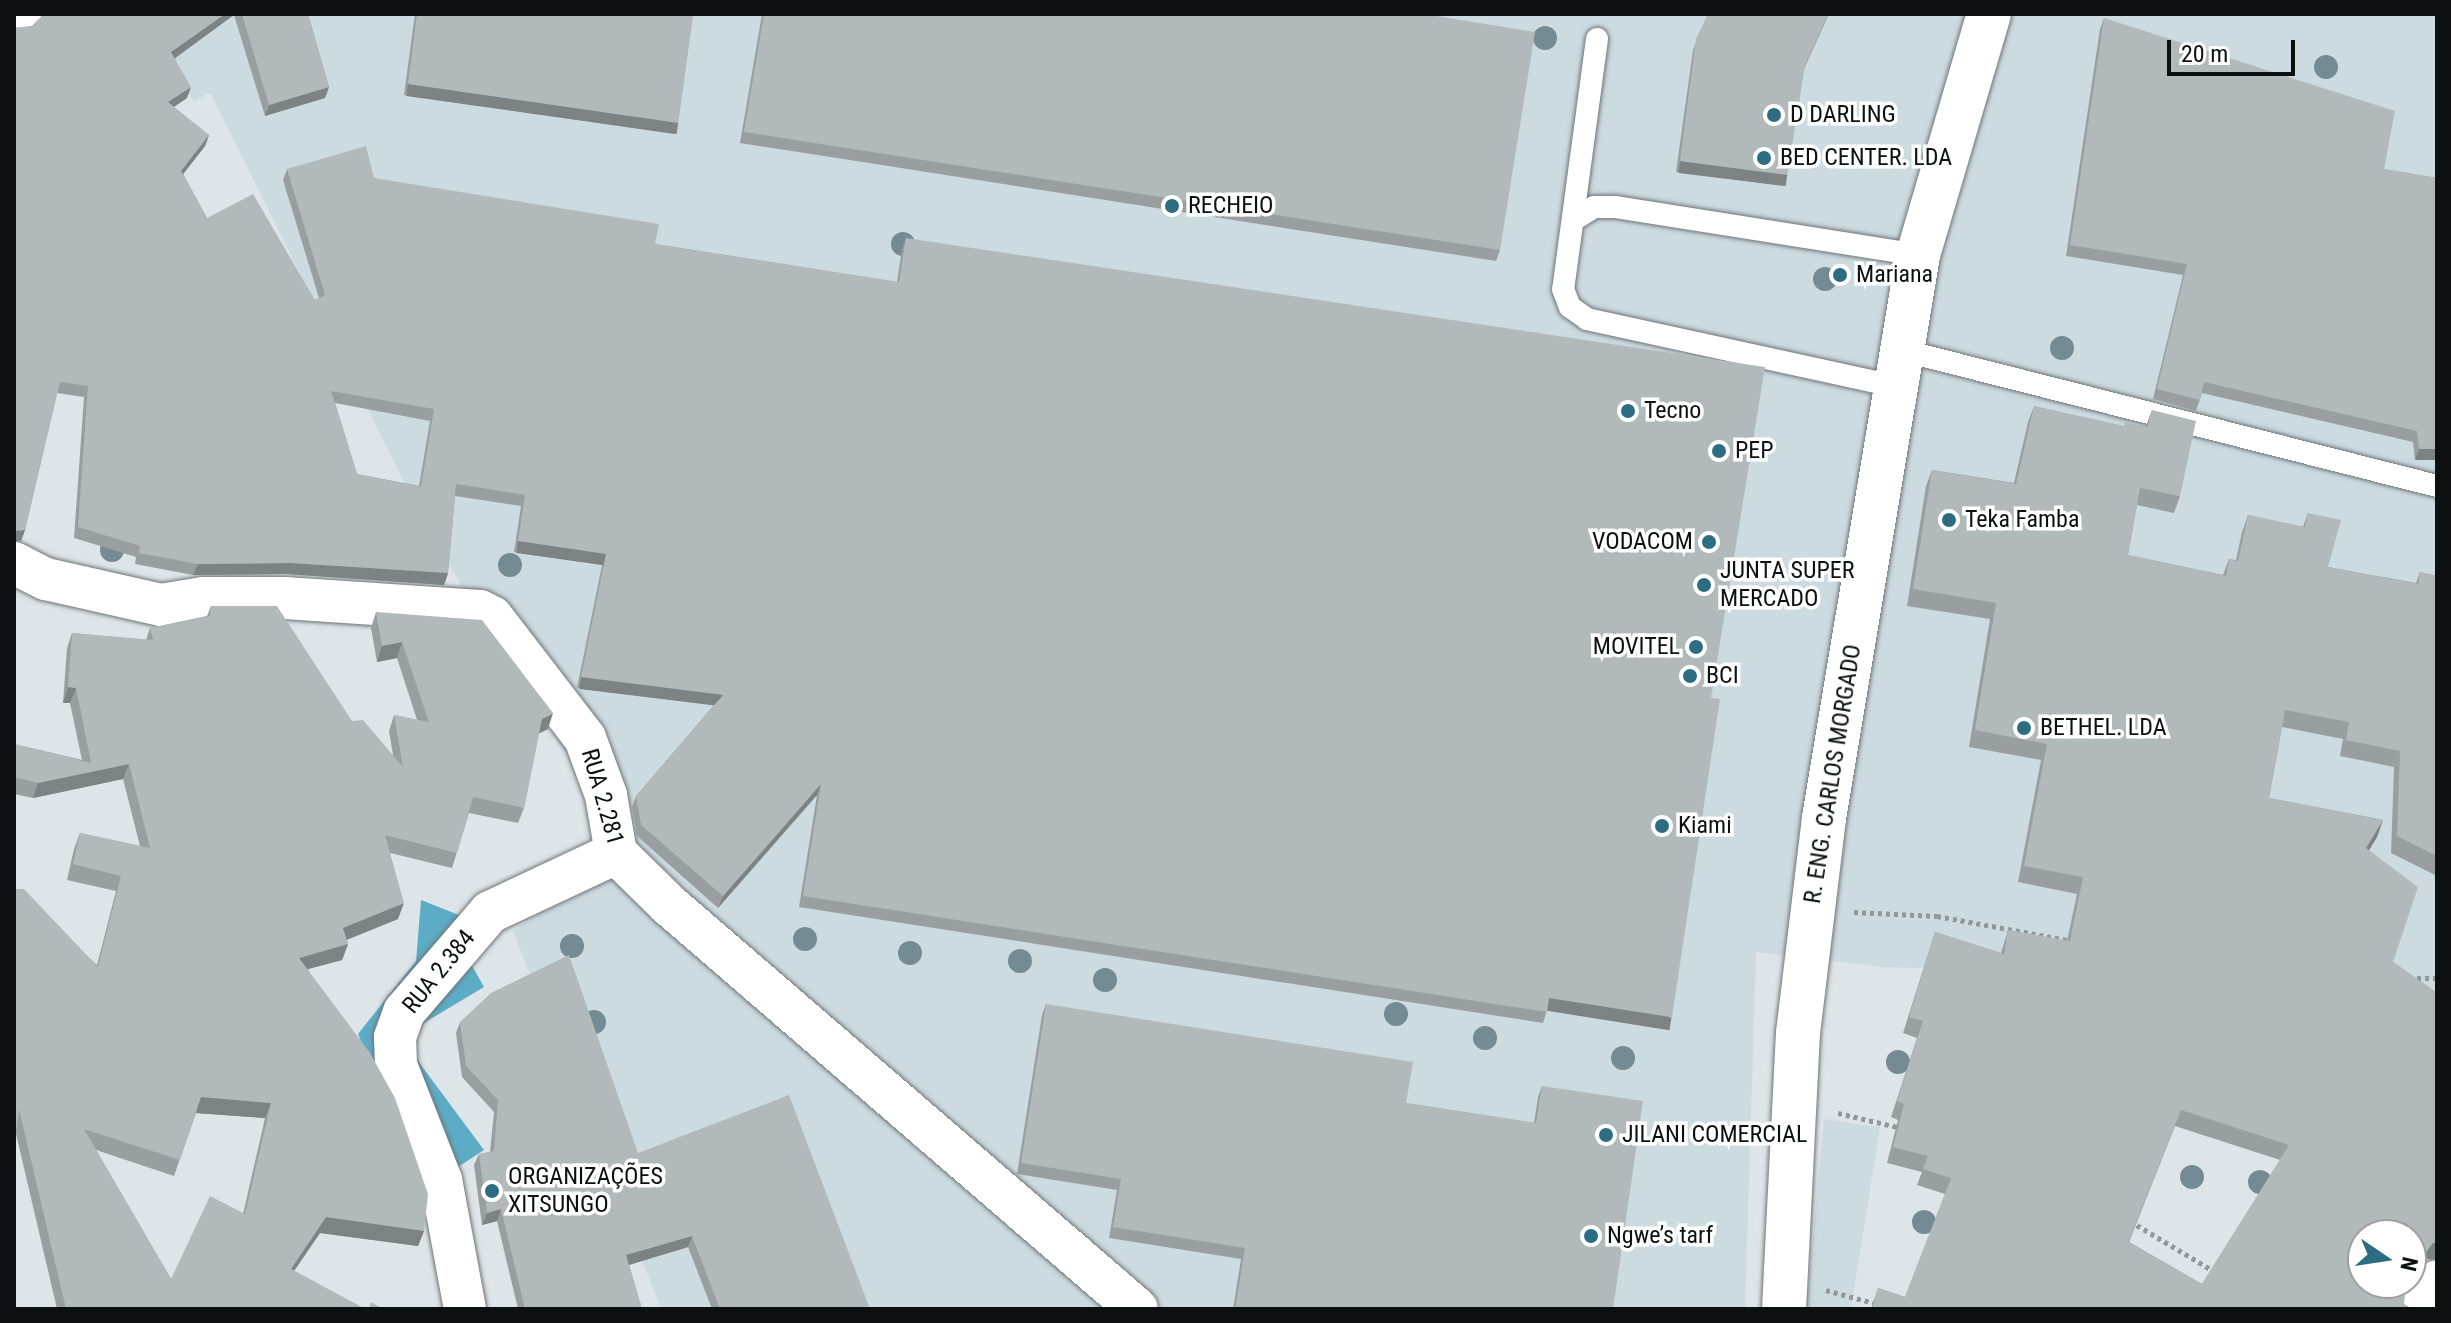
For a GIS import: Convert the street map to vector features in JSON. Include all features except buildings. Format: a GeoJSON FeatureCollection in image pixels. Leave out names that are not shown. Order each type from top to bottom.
{"type":"FeatureCollection","features":[{"type":"Feature","properties":{"kind":"street"},"geometry":{"type":"LineString","coordinates":[[14,16],[21,14]]}},
{"type":"Feature","properties":{"kind":"street","name":"R. ENG. CARLOS MORGADO"},"geometry":{"type":"LineString","coordinates":[[1784,1295],[1794,1108],[1813,911],[1898,368],[1918,255],[1989,14]]}},
{"type":"Feature","properties":{"kind":"street","name":"RUA 2.281"},"geometry":{"type":"LineString","coordinates":[[14,563],[46,579],[161,605],[203,598],[285,598],[480,611],[492,617],[585,738],[606,795],[616,853],[669,905],[1137,1309]]}},
{"type":"Feature","properties":{"kind":"street","name":"RUA 2.384"},"geometry":{"type":"LineString","coordinates":[[465,1309],[441,1180],[396,1065],[395,1037],[404,1012],[490,912],[616,853]]}},
{"type":"Feature","properties":{"kind":"street"},"geometry":{"type":"LineString","coordinates":[[2419,1309],[2437,1281]]}},
{"type":"Feature","properties":{"kind":"lane"},"geometry":{"type":"LineString","coordinates":[[1597,39],[1575,219],[1563,289],[1570,307],[1587,319],[1898,368],[2437,486]]}},
{"type":"Feature","properties":{"kind":"lane"},"geometry":{"type":"LineString","coordinates":[[1575,219],[1594,207],[1616,207],[1918,255]]}},
{"type":"Feature","properties":{"kind":"path"},"geometry":{"type":"LineString","coordinates":[[1813,911],[1937,916],[2087,944]]}},
{"type":"Feature","properties":{"kind":"path"},"geometry":{"type":"LineString","coordinates":[[2401,977],[2437,978]]}},
{"type":"Feature","properties":{"kind":"path"},"geometry":{"type":"LineString","coordinates":[[1794,1108],[1868,1116],[1906,1129]]}},
{"type":"Feature","properties":{"kind":"path"},"geometry":{"type":"LineString","coordinates":[[2115,1214],[2157,1233],[2220,1275]]}},
{"type":"Feature","properties":{"kind":"path"},"geometry":{"type":"LineString","coordinates":[[1784,1295],[1894,1309]]}},
{"type":"Feature","properties":{"kind":"shaded area"},"geometry":{"type":"Polygon","coordinates":[[[131,14],[2437,14],[2437,991],[2221,977],[1883,967],[1756,952],[1745,1309],[661,1309],[513,931],[575,890],[613,831],[430,534],[210,93],[194,101],[131,14]]]}},
{"type":"Feature","properties":{"kind":"shaded area"},"geometry":{"type":"Polygon","coordinates":[[[421,900],[494,929],[470,962],[484,987],[424,1023],[409,1049],[484,1150],[424,1189],[358,1034],[416,961],[421,900]]]}},
{"type":"Feature","properties":{"kind":"shaded area"},"geometry":{"type":"Polygon","coordinates":[[[1824,1119],[1880,1127],[1851,1309],[1806,1309],[1824,1119]]]}},
{"type":"Feature","properties":{"kind":"place","name":"D DARLING"},"geometry":{"type":"Point","coordinates":[1774,115]}},
{"type":"Feature","properties":{"kind":"place","name":"BED CENTER. LDA"},"geometry":{"type":"Point","coordinates":[1764,158]}},
{"type":"Feature","properties":{"kind":"place","name":"RECHEIO"},"geometry":{"type":"Point","coordinates":[1172,206]}},
{"type":"Feature","properties":{"kind":"place","name":"Mariana"},"geometry":{"type":"Point","coordinates":[1840,275]}},
{"type":"Feature","properties":{"kind":"place","name":"Tecno"},"geometry":{"type":"Point","coordinates":[1628,411]}},
{"type":"Feature","properties":{"kind":"place","name":"PEP"},"geometry":{"type":"Point","coordinates":[1719,451]}},
{"type":"Feature","properties":{"kind":"place","name":"Teka Famba"},"geometry":{"type":"Point","coordinates":[1949,520]}},
{"type":"Feature","properties":{"kind":"place","name":"VODACOM"},"geometry":{"type":"Point","coordinates":[1709,542]}},
{"type":"Feature","properties":{"kind":"place","name":"JUNTA SUPER MERCADO"},"geometry":{"type":"Point","coordinates":[1704,585]}},
{"type":"Feature","properties":{"kind":"place","name":"MOVITEL"},"geometry":{"type":"Point","coordinates":[1696,647]}},
{"type":"Feature","properties":{"kind":"place","name":"BCI"},"geometry":{"type":"Point","coordinates":[1690,676]}},
{"type":"Feature","properties":{"kind":"place","name":"BETHEL. LDA"},"geometry":{"type":"Point","coordinates":[2024,728]}},
{"type":"Feature","properties":{"kind":"place","name":"Kiami"},"geometry":{"type":"Point","coordinates":[1662,826]}},
{"type":"Feature","properties":{"kind":"place","name":"JILANI COMERCIAL"},"geometry":{"type":"Point","coordinates":[1606,1135]}},
{"type":"Feature","properties":{"kind":"place","name":"ORGANIZAÇÕES XITSUNGO"},"geometry":{"type":"Point","coordinates":[492,1191]}},
{"type":"Feature","properties":{"kind":"place","name":"Ngwe’s tarf"},"geometry":{"type":"Point","coordinates":[1591,1236]}}]}
